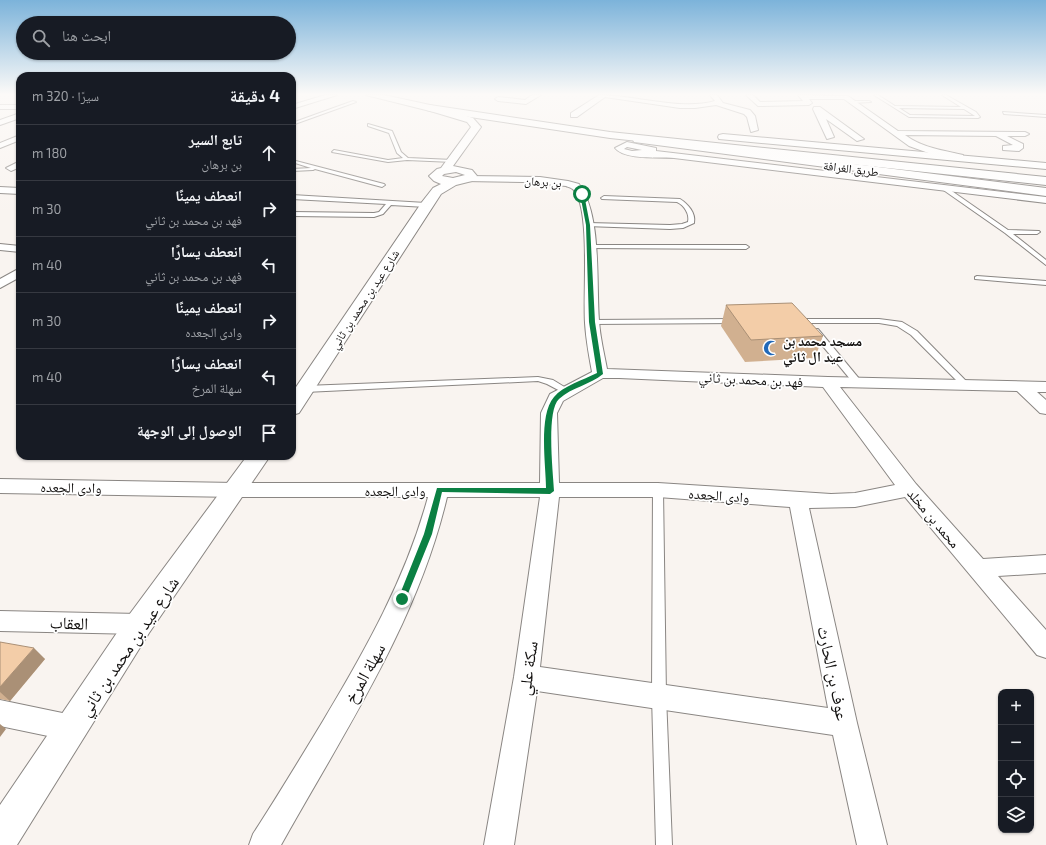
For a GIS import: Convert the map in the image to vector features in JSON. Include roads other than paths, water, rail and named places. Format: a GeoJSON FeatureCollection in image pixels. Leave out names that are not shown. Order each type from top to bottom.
{"type":"FeatureCollection","features":[{"type":"Feature","properties":{"kind":"main road","name":"طريق الغرافة"},"geometry":{"type":"LineString","coordinates":[[612,134],[665,144],[1046,192]]}},
{"type":"Feature","properties":{"kind":"main road","name":"طريق الغرافة"},"geometry":{"type":"LineString","coordinates":[[614,134],[1046,182]]}},
{"type":"Feature","properties":{"kind":"main road","name":"طريق الغرافة"},"geometry":{"type":"LineString","coordinates":[[670,134],[1046,175]]}},
{"type":"Feature","properties":{"kind":"main road","name":"طريق الغرافة"},"geometry":{"type":"LineString","coordinates":[[681,134],[1046,166]]}},
{"type":"Feature","properties":{"kind":"street"},"geometry":{"type":"LineString","coordinates":[[437,185],[435,174],[449,166],[472,134]]}},
{"type":"Feature","properties":{"kind":"street"},"geometry":{"type":"LineString","coordinates":[[467,174],[461,163],[480,134]]}},
{"type":"Feature","properties":{"kind":"street"},"geometry":{"type":"LineString","coordinates":[[853,134],[860,139]]}},
{"type":"Feature","properties":{"kind":"street"},"geometry":{"type":"LineString","coordinates":[[900,134],[912,144],[937,153],[974,160]]}},
{"type":"Feature","properties":{"kind":"street"},"geometry":{"type":"LineString","coordinates":[[997,134],[1020,146],[1019,148],[1006,148]]}},
{"type":"Feature","properties":{"kind":"street"},"geometry":{"type":"LineString","coordinates":[[0,146],[16,139]]}},
{"type":"Feature","properties":{"kind":"street"},"geometry":{"type":"LineString","coordinates":[[896,153],[909,149],[912,144]]}},
{"type":"Feature","properties":{"kind":"street"},"geometry":{"type":"LineString","coordinates":[[643,151],[1046,200]]}},
{"type":"Feature","properties":{"kind":"street"},"geometry":{"type":"LineString","coordinates":[[11,168],[16,166]]}},
{"type":"Feature","properties":{"kind":"street"},"geometry":{"type":"LineString","coordinates":[[449,166],[467,174]]}},
{"type":"Feature","properties":{"kind":"street","name":"بن برهان"},"geometry":{"type":"LineString","coordinates":[[467,174],[486,178],[561,182],[578,187],[582,194],[588,225],[592,322],[600,374]]}},
{"type":"Feature","properties":{"kind":"street","name":"شارع عيد بن محمد بن ثاني"},"geometry":{"type":"LineString","coordinates":[[296,402],[426,205],[437,185],[453,182],[467,174]]}},
{"type":"Feature","properties":{"kind":"street"},"geometry":{"type":"LineString","coordinates":[[0,190],[16,191]]}},
{"type":"Feature","properties":{"kind":"street"},"geometry":{"type":"LineString","coordinates":[[0,196],[16,191]]}},
{"type":"Feature","properties":{"kind":"street"},"geometry":{"type":"LineString","coordinates":[[0,248],[16,249]]}},
{"type":"Feature","properties":{"kind":"street"},"geometry":{"type":"LineString","coordinates":[[0,284],[16,274]]}},
{"type":"Feature","properties":{"kind":"street","name":"فهد بن محمد بن ثاني"},"geometry":{"type":"LineString","coordinates":[[550,491],[549,413],[556,398],[600,374],[643,374],[858,383],[1022,387],[1046,386]]}},
{"type":"Feature","properties":{"kind":"street","name":"محمد بن مخلد"},"geometry":{"type":"LineString","coordinates":[[828,382],[909,489],[1046,647]]}},
{"type":"Feature","properties":{"kind":"street"},"geometry":{"type":"LineString","coordinates":[[1022,387],[1046,409]]}},
{"type":"Feature","properties":{"kind":"street","name":"شارع عيد بن محمد بن ثاني"},"geometry":{"type":"LineString","coordinates":[[0,838],[139,624],[256,460]]}},
{"type":"Feature","properties":{"kind":"street","name":"وادى الجعده"},"geometry":{"type":"LineString","coordinates":[[0,486],[236,490],[658,490],[798,500],[855,500],[909,489]]}},
{"type":"Feature","properties":{"kind":"street","name":"سهلة المرخ"},"geometry":{"type":"LineString","coordinates":[[264,845],[371,663],[402,599],[428,534],[439,490]]}},
{"type":"Feature","properties":{"kind":"street","name":"سكة علي"},"geometry":{"type":"LineString","coordinates":[[499,845],[526,677],[550,491]]}},
{"type":"Feature","properties":{"kind":"street","name":"عوف بن الحارث"},"geometry":{"type":"LineString","coordinates":[[798,500],[844,723],[872,845]]}},
{"type":"Feature","properties":{"kind":"street"},"geometry":{"type":"LineString","coordinates":[[976,568],[1046,564]]}},
{"type":"Feature","properties":{"kind":"street","name":"العقاب"},"geometry":{"type":"LineString","coordinates":[[0,620],[139,624]]}},
{"type":"Feature","properties":{"kind":"street"},"geometry":{"type":"LineString","coordinates":[[526,677],[844,723]]}},
{"type":"Feature","properties":{"kind":"street"},"geometry":{"type":"LineString","coordinates":[[0,713],[72,728]]}},
{"type":"Feature","properties":{"kind":"lane"},"geometry":{"type":"LineString","coordinates":[[392,134],[399,153],[407,159]]}},
{"type":"Feature","properties":{"kind":"lane"},"geometry":{"type":"LineString","coordinates":[[334,151],[388,161],[407,159],[449,166]]}},
{"type":"Feature","properties":{"kind":"lane"},"geometry":{"type":"LineString","coordinates":[[296,162],[382,185]]}},
{"type":"Feature","properties":{"kind":"lane"},"geometry":{"type":"LineString","coordinates":[[296,170],[321,169]]}},
{"type":"Feature","properties":{"kind":"lane"},"geometry":{"type":"LineString","coordinates":[[944,188],[1007,232],[1046,263]]}},
{"type":"Feature","properties":{"kind":"lane"},"geometry":{"type":"LineString","coordinates":[[296,198],[426,205]]}},
{"type":"Feature","properties":{"kind":"lane"},"geometry":{"type":"LineString","coordinates":[[588,225],[670,227],[683,226],[690,222],[692,218],[685,204],[678,200],[604,198]]}},
{"type":"Feature","properties":{"kind":"lane"},"geometry":{"type":"LineString","coordinates":[[296,214],[374,215],[381,213],[390,203]]}},
{"type":"Feature","properties":{"kind":"lane"},"geometry":{"type":"LineString","coordinates":[[1007,232],[1037,232]]}},
{"type":"Feature","properties":{"kind":"lane"},"geometry":{"type":"LineString","coordinates":[[590,247],[746,247]]}},
{"type":"Feature","properties":{"kind":"lane"},"geometry":{"type":"LineString","coordinates":[[977,278],[1046,283]]}},
{"type":"Feature","properties":{"kind":"lane"},"geometry":{"type":"LineString","coordinates":[[592,322],[743,321]]}},
{"type":"Feature","properties":{"kind":"lane"},"geometry":{"type":"LineString","coordinates":[[790,321],[879,321],[899,324],[914,333],[966,385]]}},
{"type":"Feature","properties":{"kind":"lane"},"geometry":{"type":"LineString","coordinates":[[806,321],[858,383]]}},
{"type":"Feature","properties":{"kind":"lane"},"geometry":{"type":"LineString","coordinates":[[305,389],[538,379],[550,382],[567,391]]}},
{"type":"Feature","properties":{"kind":"lane"},"geometry":{"type":"LineString","coordinates":[[658,490],[659,696],[664,845]]}},
{"type":"Feature","properties":{"kind":"place","name":"مسجد محمد بن عيد ال ثاني"},"geometry":{"type":"Point","coordinates":[771,348]}}]}
